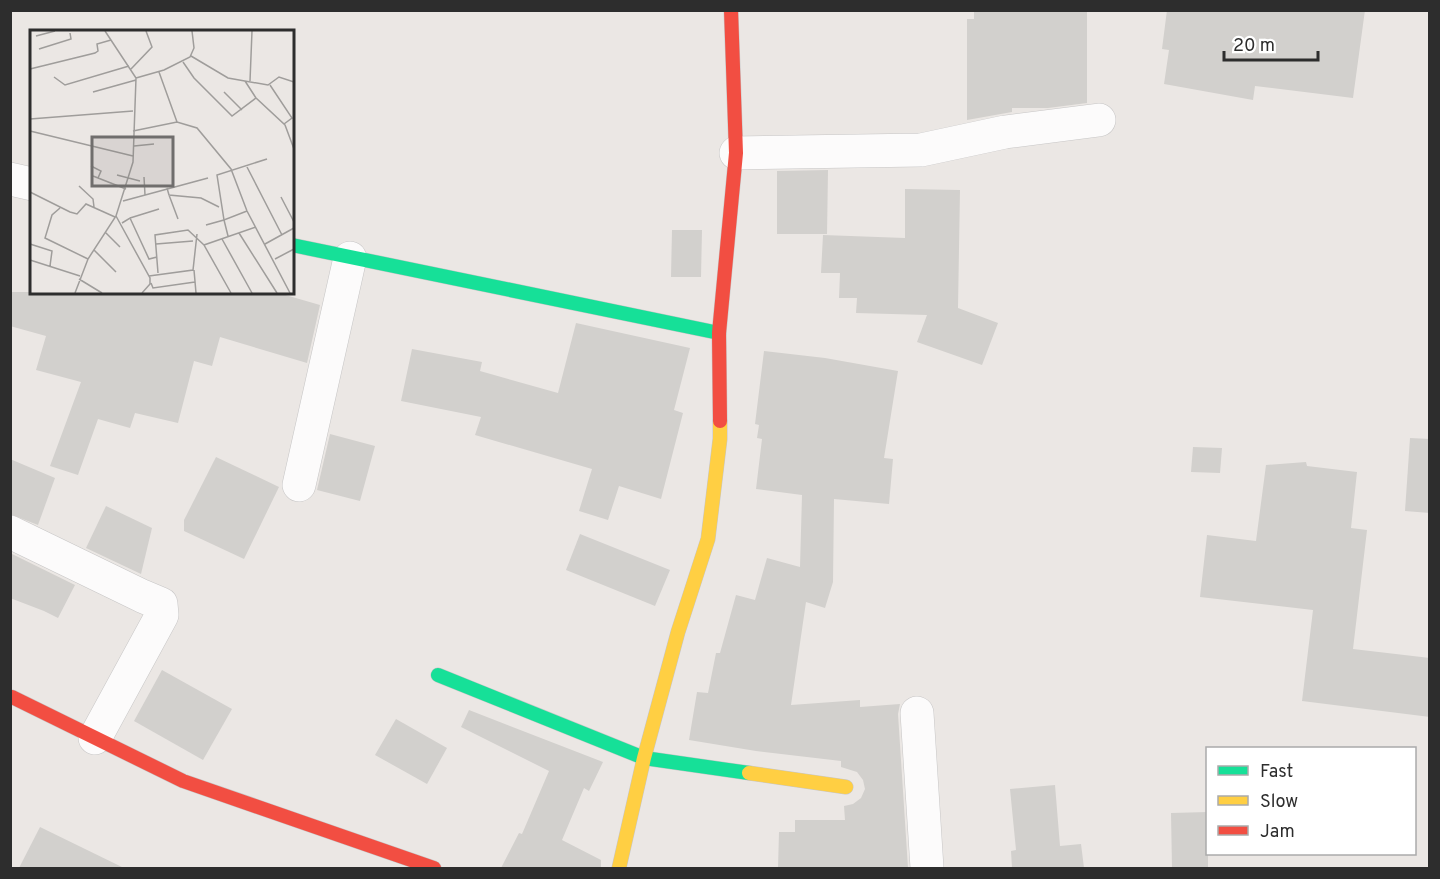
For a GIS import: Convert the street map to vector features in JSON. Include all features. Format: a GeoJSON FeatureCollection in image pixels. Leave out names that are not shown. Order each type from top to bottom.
{"type":"FeatureCollection","features":[{"type":"Feature","properties":{"kind":"street"},"geometry":{"type":"LineString","coordinates":[[619,868],[644,758],[678,632],[708,539],[720,440],[719,333],[736,153],[731,10]]}},
{"type":"Feature","properties":{"kind":"street"},"geometry":{"type":"LineString","coordinates":[[736,153],[921,150],[1005,132],[1099,120]]}},
{"type":"Feature","properties":{"kind":"street"},"geometry":{"type":"LineString","coordinates":[[10,179],[30,184]]}},
{"type":"Feature","properties":{"kind":"street"},"geometry":{"type":"LineString","coordinates":[[294,245],[719,333]]}},
{"type":"Feature","properties":{"kind":"street"},"geometry":{"type":"LineString","coordinates":[[299,485],[350,258]]}},
{"type":"Feature","properties":{"kind":"street"},"geometry":{"type":"LineString","coordinates":[[10,532],[161,604],[162,615],[95,738]]}},
{"type":"Feature","properties":{"kind":"street"},"geometry":{"type":"LineString","coordinates":[[438,675],[644,758],[846,787]]}},
{"type":"Feature","properties":{"kind":"street"},"geometry":{"type":"LineString","coordinates":[[12,697],[183,781],[434,868]]}},
{"type":"Feature","properties":{"kind":"street"},"geometry":{"type":"LineString","coordinates":[[917,713],[927,868]]}},
{"type":"Feature","properties":{"kind":"building"},"geometry":{"type":"Polygon","coordinates":[[[974,10],[1087,10],[1087,103],[1048,108],[1012,108],[1012,112],[967,120],[967,19],[974,19],[974,10]]]}},
{"type":"Feature","properties":{"kind":"building"},"geometry":{"type":"Polygon","coordinates":[[[1167,10],[1365,10],[1353,98],[1255,86],[1253,100],[1164,84],[1169,50],[1162,49],[1167,10]]]}},
{"type":"Feature","properties":{"kind":"building"},"geometry":{"type":"Polygon","coordinates":[[[828,170],[827,234],[777,234],[777,171],[828,170]]]}},
{"type":"Feature","properties":{"kind":"building"},"geometry":{"type":"Polygon","coordinates":[[[905,189],[960,190],[958,308],[998,323],[982,365],[917,342],[927,315],[856,313],[857,298],[839,298],[840,273],[821,273],[823,235],[905,238],[905,189]]]}},
{"type":"Feature","properties":{"kind":"building"},"geometry":{"type":"Polygon","coordinates":[[[672,230],[702,230],[701,277],[671,277],[672,230]]]}},
{"type":"Feature","properties":{"kind":"building"},"geometry":{"type":"Polygon","coordinates":[[[10,292],[30,292],[30,294],[282,294],[320,305],[307,363],[220,337],[212,366],[194,361],[178,423],[135,413],[130,428],[98,419],[78,475],[50,466],[81,382],[36,370],[46,336],[10,326],[10,292]]]}},
{"type":"Feature","properties":{"kind":"building"},"geometry":{"type":"Polygon","coordinates":[[[576,323],[690,348],[674,410],[683,413],[661,499],[619,486],[608,520],[579,511],[592,469],[475,435],[481,417],[401,401],[412,349],[482,362],[480,371],[558,393],[576,323]]]}},
{"type":"Feature","properties":{"kind":"building"},"geometry":{"type":"Polygon","coordinates":[[[764,351],[825,358],[898,371],[884,458],[893,459],[889,504],[834,499],[833,582],[825,608],[806,602],[791,705],[860,700],[860,707],[900,704],[898,714],[908,868],[778,868],[779,832],[795,832],[795,820],[845,820],[844,806],[853,804],[861,798],[865,789],[863,780],[857,772],[841,767],[841,761],[689,740],[697,692],[708,693],[716,653],[720,653],[736,595],[755,600],[767,558],[800,567],[802,495],[756,489],[762,439],[757,438],[759,425],[755,424],[764,351]]]}},
{"type":"Feature","properties":{"kind":"building"},"geometry":{"type":"Polygon","coordinates":[[[330,434],[375,446],[360,501],[317,490],[330,434]]]}},
{"type":"Feature","properties":{"kind":"building"},"geometry":{"type":"Polygon","coordinates":[[[1410,438],[1430,439],[1430,513],[1405,511],[1410,438]]]}},
{"type":"Feature","properties":{"kind":"building"},"geometry":{"type":"Polygon","coordinates":[[[1193,447],[1222,448],[1220,473],[1191,472],[1193,447]]]}},
{"type":"Feature","properties":{"kind":"building"},"geometry":{"type":"Polygon","coordinates":[[[216,457],[279,487],[244,559],[184,531],[184,520],[216,457]]]}},
{"type":"Feature","properties":{"kind":"building"},"geometry":{"type":"Polygon","coordinates":[[[10,459],[55,478],[38,525],[10,514],[10,459]]]}},
{"type":"Feature","properties":{"kind":"building"},"geometry":{"type":"Polygon","coordinates":[[[1306,462],[1307,466],[1357,472],[1351,528],[1367,530],[1353,649],[1430,658],[1430,717],[1302,701],[1313,610],[1200,597],[1207,535],[1256,541],[1266,465],[1306,462]]]}},
{"type":"Feature","properties":{"kind":"building"},"geometry":{"type":"Polygon","coordinates":[[[106,506],[152,528],[141,574],[86,548],[106,506]]]}},
{"type":"Feature","properties":{"kind":"building"},"geometry":{"type":"Polygon","coordinates":[[[580,534],[670,570],[655,606],[566,570],[580,534]]]}},
{"type":"Feature","properties":{"kind":"building"},"geometry":{"type":"Polygon","coordinates":[[[10,553],[75,585],[58,618],[10,598],[10,553]]]}},
{"type":"Feature","properties":{"kind":"building"},"geometry":{"type":"Polygon","coordinates":[[[162,670],[232,709],[203,760],[134,721],[162,670]]]}},
{"type":"Feature","properties":{"kind":"building"},"geometry":{"type":"Polygon","coordinates":[[[469,710],[603,762],[589,791],[584,788],[562,840],[601,860],[601,868],[501,868],[519,833],[522,834],[549,771],[461,727],[469,710]]]}},
{"type":"Feature","properties":{"kind":"building"},"geometry":{"type":"Polygon","coordinates":[[[396,719],[447,748],[427,784],[375,755],[396,719]]]}},
{"type":"Feature","properties":{"kind":"building"},"geometry":{"type":"Polygon","coordinates":[[[1055,785],[1060,846],[1081,844],[1084,868],[1012,868],[1011,851],[1016,850],[1010,789],[1055,785]]]}},
{"type":"Feature","properties":{"kind":"building"},"geometry":{"type":"Polygon","coordinates":[[[1206,812],[1208,868],[1172,868],[1171,813],[1206,812]]]}},
{"type":"Feature","properties":{"kind":"building"},"geometry":{"type":"Polygon","coordinates":[[[40,827],[124,868],[19,868],[40,827]]]}},
{"type":"Feature","properties":{"kind":"traffic: fast"},"geometry":{"type":"LineString","coordinates":[[294,245],[719,333]]}},
{"type":"Feature","properties":{"kind":"traffic: fast"},"geometry":{"type":"LineString","coordinates":[[438,675],[644,758],[749,773]]}},
{"type":"Feature","properties":{"kind":"traffic: slow"},"geometry":{"type":"LineString","coordinates":[[619,868],[644,758],[678,632],[708,539],[720,439],[720,421]]}},
{"type":"Feature","properties":{"kind":"traffic: slow"},"geometry":{"type":"LineString","coordinates":[[749,773],[846,787]]}},
{"type":"Feature","properties":{"kind":"traffic: jam"},"geometry":{"type":"LineString","coordinates":[[720,421],[719,333],[736,153],[731,10]]}},
{"type":"Feature","properties":{"kind":"traffic: jam"},"geometry":{"type":"LineString","coordinates":[[12,697],[183,781],[434,868]]}}]}
